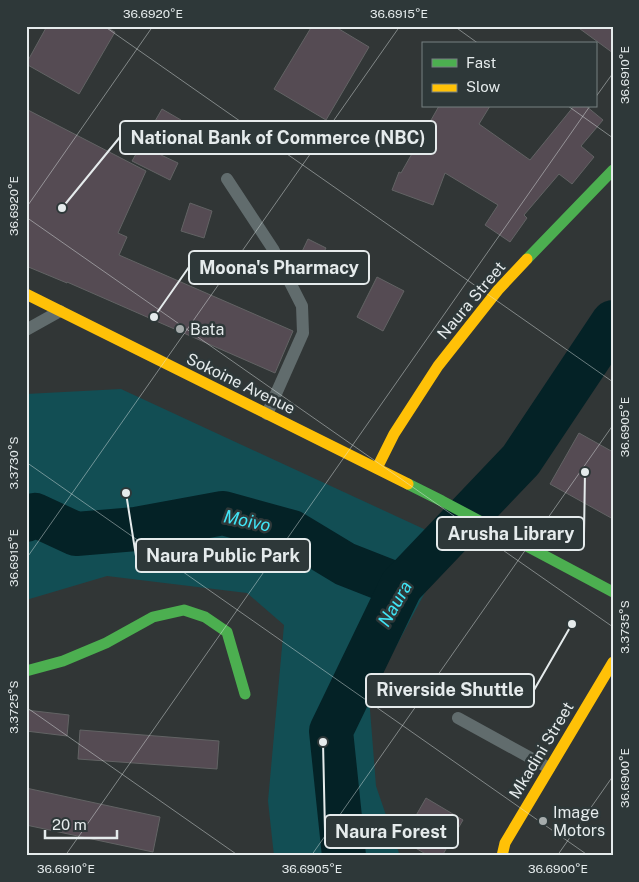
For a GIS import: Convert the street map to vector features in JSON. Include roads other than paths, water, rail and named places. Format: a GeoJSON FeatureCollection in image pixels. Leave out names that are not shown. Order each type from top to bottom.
{"type":"FeatureCollection","features":[{"type":"Feature","properties":{"kind":"street","name":"Naura Street"},"geometry":{"type":"LineString","coordinates":[[376,468],[394,434],[438,366],[498,290],[613,170]]}},
{"type":"Feature","properties":{"kind":"street","name":"Sokoine Avenue"},"geometry":{"type":"LineString","coordinates":[[26,294],[442,501],[613,592]]}},
{"type":"Feature","properties":{"kind":"street"},"geometry":{"type":"LineString","coordinates":[[26,671],[63,662],[106,643],[152,617],[184,610],[206,617],[227,632],[245,694]]}},
{"type":"Feature","properties":{"kind":"street","name":"Mkadini Street"},"geometry":{"type":"LineString","coordinates":[[502,856],[505,843],[613,662]]}},
{"type":"Feature","properties":{"kind":"lane"},"geometry":{"type":"LineString","coordinates":[[227,179],[273,249],[302,306],[303,333],[266,414]]}},
{"type":"Feature","properties":{"kind":"lane"},"geometry":{"type":"LineString","coordinates":[[26,330],[60,311]]}},
{"type":"Feature","properties":{"kind":"lane"},"geometry":{"type":"LineString","coordinates":[[458,718],[549,768]]}},
{"type":"Feature","properties":{"kind":"waterway","name":"Naura"},"geometry":{"type":"LineString","coordinates":[[344,856],[331,731],[401,586],[521,460],[613,322]]}},
{"type":"Feature","properties":{"kind":"waterway","name":"Moivo"},"geometry":{"type":"LineString","coordinates":[[26,520],[35,515],[76,534],[136,529],[223,513],[292,532],[345,564],[401,586]]}},
{"type":"Feature","properties":{"kind":"place","name":"National Bank of Commerce (NBC)"},"geometry":{"type":"Point","coordinates":[62,208]}},
{"type":"Feature","properties":{"kind":"place","name":"Moona's Pharmacy"},"geometry":{"type":"Point","coordinates":[154,317]}},
{"type":"Feature","properties":{"kind":"place","name":"Bata"},"geometry":{"type":"Point","coordinates":[180,329]}},
{"type":"Feature","properties":{"kind":"place","name":"Arusha Library"},"geometry":{"type":"Point","coordinates":[585,472]}},
{"type":"Feature","properties":{"kind":"place","name":"Naura Public Park"},"geometry":{"type":"Point","coordinates":[126,493]}},
{"type":"Feature","properties":{"kind":"place","name":"Riverside Shuttle"},"geometry":{"type":"Point","coordinates":[572,624]}},
{"type":"Feature","properties":{"kind":"place","name":"Naura Forest"},"geometry":{"type":"Point","coordinates":[323,742]}},
{"type":"Feature","properties":{"kind":"place","name":"Image Motors"},"geometry":{"type":"Point","coordinates":[543,821]}}]}
